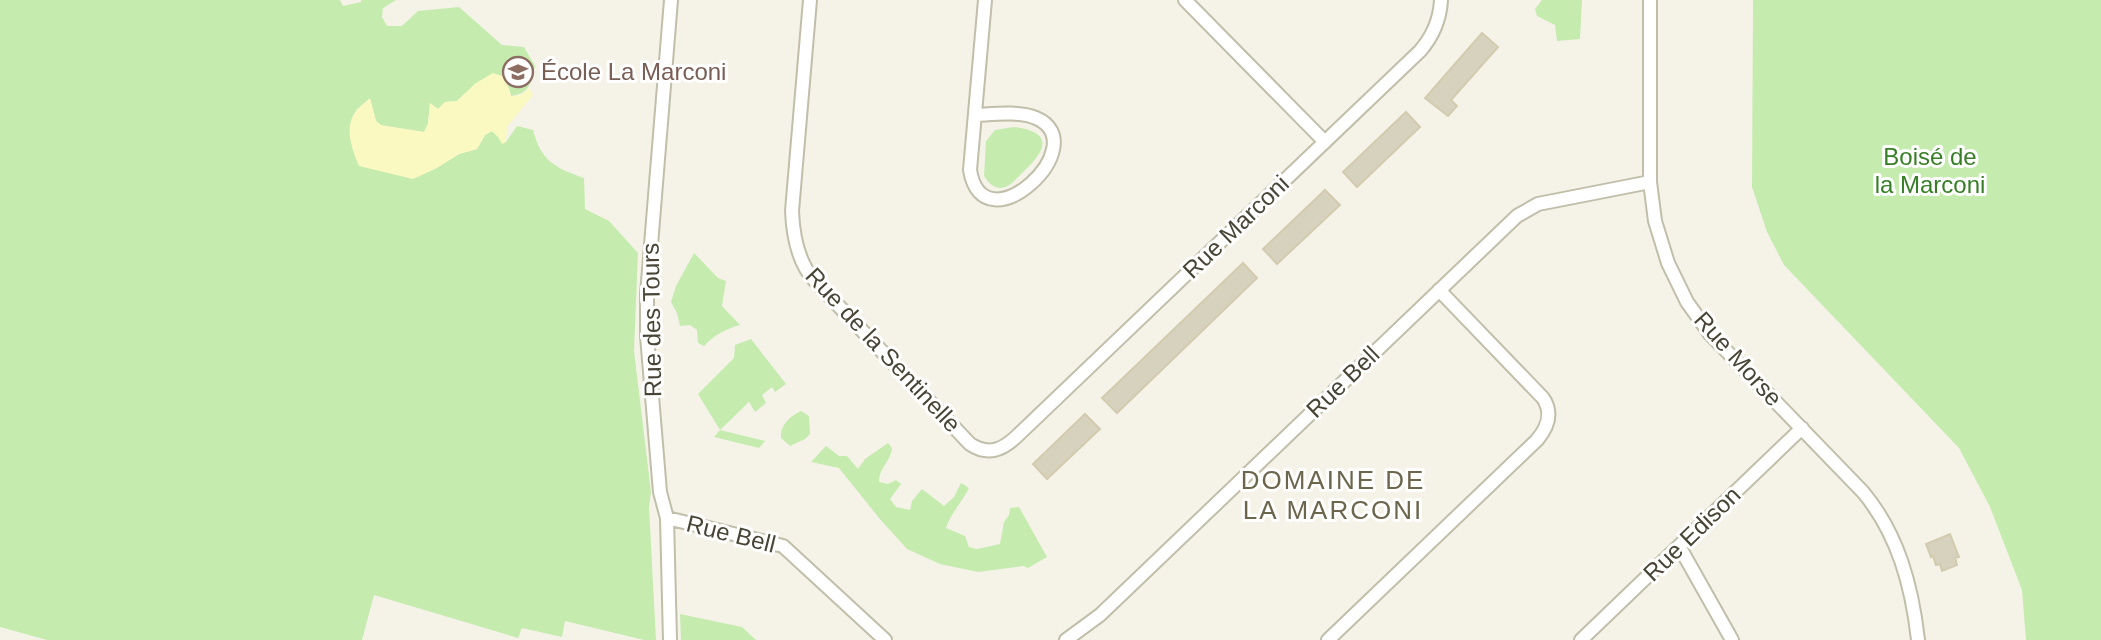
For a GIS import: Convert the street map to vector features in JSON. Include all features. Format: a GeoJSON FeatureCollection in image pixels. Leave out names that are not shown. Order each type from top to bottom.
{"type":"FeatureCollection","features":[{"type":"Feature","properties":{"kind":"street","name":"Rue des Tours"},"geometry":{"type":"LineString","coordinates":[[670,640],[667,518],[660,492],[647,308],[649,247],[671,0]]}},
{"type":"Feature","properties":{"kind":"street","name":"Rue de la Sentinelle"},"geometry":{"type":"LineString","coordinates":[[810,0],[792,211],[793,229],[804,266],[811,278],[970,444],[980,450],[990,451],[1000,449],[1011,442]]}},
{"type":"Feature","properties":{"kind":"street"},"geometry":{"type":"LineString","coordinates":[[976,115],[1032,117],[1048,126],[1053,136],[1051,159],[1011,198],[990,198],[979,190],[972,180],[970,165],[985,0]]}},
{"type":"Feature","properties":{"kind":"street"},"geometry":{"type":"LineString","coordinates":[[1185,0],[1325,142]]}},
{"type":"Feature","properties":{"kind":"street","name":"Rue Marconi"},"geometry":{"type":"LineString","coordinates":[[1011,442],[1425,46],[1438,23],[1441,0]]}},
{"type":"Feature","properties":{"kind":"street","name":"Rue Morse"},"geometry":{"type":"LineString","coordinates":[[1650,0],[1650,182],[1655,220],[1664,252],[1692,309],[1710,334],[1863,492],[1883,521],[1900,554],[1906,574],[1915,611],[1918,640]]}},
{"type":"Feature","properties":{"kind":"street","name":"Rue Bell"},"geometry":{"type":"LineString","coordinates":[[1066,640],[1100,615],[1517,216],[1532,206],[1650,182]]}},
{"type":"Feature","properties":{"kind":"street"},"geometry":{"type":"LineString","coordinates":[[1328,640],[1537,440],[1548,422],[1548,407],[1543,398],[1439,290]]}},
{"type":"Feature","properties":{"kind":"street","name":"Rue Edison"},"geometry":{"type":"LineString","coordinates":[[1581,640],[1802,428]]}},
{"type":"Feature","properties":{"kind":"street","name":"Rue Bell"},"geometry":{"type":"LineString","coordinates":[[667,518],[783,546],[886,640]]}},
{"type":"Feature","properties":{"kind":"street"},"geometry":{"type":"LineString","coordinates":[[1679,546],[1732,640]]}},
{"type":"Feature","properties":{"kind":"green space"},"geometry":{"type":"Polygon","coordinates":[[[0,0],[340,0],[343,6],[361,0],[396,0],[383,8],[382,17],[387,26],[402,26],[418,11],[459,7],[502,45],[524,47],[535,66],[526,90],[511,96],[509,88],[476,83],[457,101],[445,102],[438,109],[430,103],[428,124],[424,132],[381,126],[376,121],[370,99],[356,110],[435,169],[459,154],[477,149],[485,135],[492,131],[506,142],[517,126],[533,130],[540,149],[551,162],[584,178],[585,209],[609,221],[638,253],[634,351],[651,492],[649,507],[656,640],[644,640],[565,621],[562,637],[522,628],[518,638],[374,595],[362,640],[47,640],[0,627],[0,0]]]}},
{"type":"Feature","properties":{"kind":"green space"},"geometry":{"type":"Polygon","coordinates":[[[1542,0],[1582,0],[1580,39],[1557,41],[1555,25],[1537,16],[1535,9],[1542,0]]]}},
{"type":"Feature","properties":{"kind":"green space","name":"Boisé de la Marconi"},"geometry":{"type":"Polygon","coordinates":[[[1753,0],[2101,0],[2101,640],[2026,640],[2022,590],[1990,507],[1959,448],[1784,265],[1767,232],[1752,187],[1753,0]]]}},
{"type":"Feature","properties":{"kind":"green space"},"geometry":{"type":"Polygon","coordinates":[[[1014,127],[1036,133],[1041,138],[1041,149],[1013,182],[998,188],[984,176],[986,141],[995,130],[1014,127]]]}},
{"type":"Feature","properties":{"kind":"green space"},"geometry":{"type":"Polygon","coordinates":[[[694,253],[718,278],[726,281],[722,306],[740,325],[720,333],[704,346],[698,343],[697,330],[690,325],[680,326],[671,302],[676,286],[694,253]]]}},
{"type":"Feature","properties":{"kind":"green space"},"geometry":{"type":"Polygon","coordinates":[[[751,339],[786,384],[775,392],[772,387],[762,395],[766,403],[755,412],[749,402],[720,430],[698,394],[734,358],[735,345],[751,339]]]}},
{"type":"Feature","properties":{"kind":"green space"},"geometry":{"type":"Polygon","coordinates":[[[801,411],[809,416],[810,434],[790,446],[781,438],[782,429],[790,418],[801,411]]]}},
{"type":"Feature","properties":{"kind":"green space"},"geometry":{"type":"Polygon","coordinates":[[[720,430],[765,441],[759,448],[714,437],[720,430]]]}},
{"type":"Feature","properties":{"kind":"green space"},"geometry":{"type":"Polygon","coordinates":[[[888,443],[892,448],[891,453],[879,482],[888,484],[896,480],[901,484],[890,499],[896,507],[910,510],[912,501],[922,489],[944,506],[954,497],[961,483],[969,488],[946,528],[965,536],[969,547],[977,549],[1000,544],[1010,508],[1019,507],[1047,557],[1028,568],[1023,566],[978,572],[940,564],[907,549],[839,468],[811,462],[826,446],[839,456],[847,456],[858,469],[865,459],[888,443]]]}},
{"type":"Feature","properties":{"kind":"green space"},"geometry":{"type":"Polygon","coordinates":[[[680,614],[742,627],[756,640],[681,640],[680,614]]]}},
{"type":"Feature","properties":{"kind":"sand"},"geometry":{"type":"Polygon","coordinates":[[[493,73],[505,77],[511,96],[521,95],[529,88],[533,95],[507,127],[506,142],[502,144],[492,131],[485,135],[477,149],[459,154],[413,179],[359,166],[352,145],[350,123],[357,110],[370,98],[376,121],[381,125],[424,132],[428,124],[430,103],[438,109],[445,102],[457,101],[476,83],[493,73]]]}},
{"type":"Feature","properties":{"kind":"building"},"geometry":{"type":"Polygon","coordinates":[[[1482,33],[1498,47],[1451,100],[1457,106],[1448,116],[1425,98],[1482,33]]]}},
{"type":"Feature","properties":{"kind":"building"},"geometry":{"type":"Polygon","coordinates":[[[1406,112],[1420,127],[1357,187],[1343,172],[1406,112]]]}},
{"type":"Feature","properties":{"kind":"building"},"geometry":{"type":"Polygon","coordinates":[[[1325,190],[1340,205],[1277,264],[1263,249],[1325,190]]]}},
{"type":"Feature","properties":{"kind":"building"},"geometry":{"type":"Polygon","coordinates":[[[1243,263],[1257,278],[1117,413],[1102,398],[1243,263]]]}},
{"type":"Feature","properties":{"kind":"building"},"geometry":{"type":"Polygon","coordinates":[[[1085,414],[1100,429],[1047,479],[1033,464],[1085,414]]]}},
{"type":"Feature","properties":{"kind":"building"},"geometry":{"type":"Polygon","coordinates":[[[1950,534],[1959,557],[1955,558],[1957,565],[1942,571],[1940,564],[1936,565],[1933,556],[1931,557],[1926,544],[1950,534]]]}},
{"type":"Feature","properties":{"kind":"place","name":"École La Marconi"},"geometry":{"type":"Point","coordinates":[518,72]}},
{"type":"Feature","properties":{"kind":"district","name":"DOMAINE DE LA MARCONI"},"geometry":{"type":"Point","coordinates":[1333,495]}}]}
